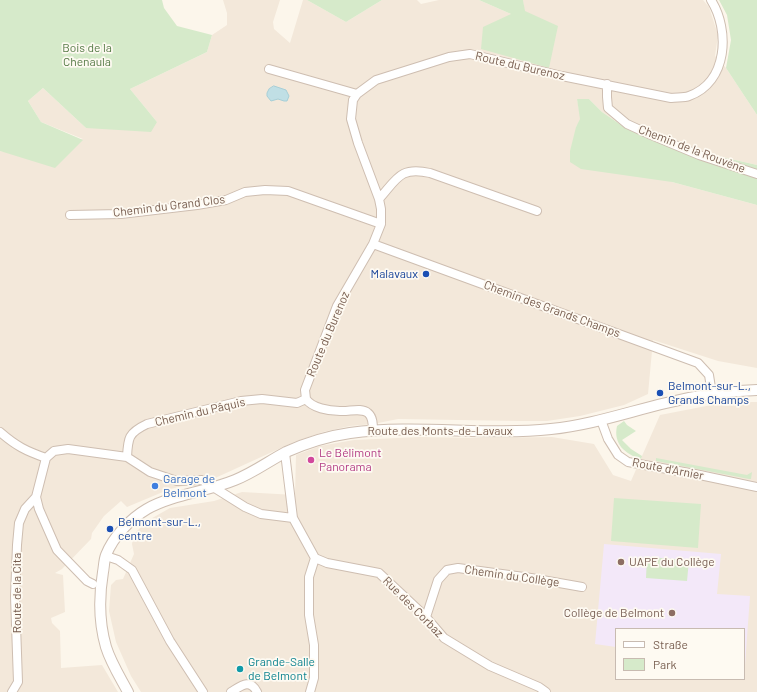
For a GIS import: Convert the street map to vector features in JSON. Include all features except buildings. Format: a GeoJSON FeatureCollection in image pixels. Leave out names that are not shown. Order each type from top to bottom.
{"type":"FeatureCollection","features":[{"type":"Feature","properties":{"kind":"street","name":"Route du Burenoz"},"geometry":{"type":"LineString","coordinates":[[306,399],[305,390],[337,306],[373,244],[381,224],[379,199],[358,143],[352,119],[353,100],[357,94],[376,80],[449,57],[470,54],[562,76],[671,98],[689,96],[703,88],[714,77],[721,59],[723,28],[716,8],[711,0]]}},
{"type":"Feature","properties":{"kind":"street"},"geometry":{"type":"LineString","coordinates":[[269,69],[357,94]]}},
{"type":"Feature","properties":{"kind":"street","name":"Chemin de la Rouvène"},"geometry":{"type":"LineString","coordinates":[[607,84],[606,97],[608,108],[627,124],[699,155],[757,174]]}},
{"type":"Feature","properties":{"kind":"street"},"geometry":{"type":"LineString","coordinates":[[379,199],[395,179],[405,172],[419,170],[537,211]]}},
{"type":"Feature","properties":{"kind":"street","name":"Chemin du Grand Clos"},"geometry":{"type":"LineString","coordinates":[[70,215],[121,214],[197,205],[226,200],[245,192],[265,190],[288,191],[381,224]]}},
{"type":"Feature","properties":{"kind":"street","name":"Chemin des Grands Champs"},"geometry":{"type":"LineString","coordinates":[[373,244],[698,363],[709,376],[712,394]]}},
{"type":"Feature","properties":{"kind":"street","name":"Route des Monts-de-Lavaux"},"geometry":{"type":"LineString","coordinates":[[128,692],[113,665],[106,646],[101,620],[101,586],[106,556],[117,536],[134,518],[161,503],[234,481],[285,453],[324,438],[350,433],[397,429],[518,431],[551,429],[601,420],[667,403],[712,394],[757,390]]}},
{"type":"Feature","properties":{"kind":"street","name":"Chemin du Pâquis"},"geometry":{"type":"LineString","coordinates":[[127,457],[128,441],[133,432],[147,424],[241,401],[262,399],[297,403],[306,399]]}},
{"type":"Feature","properties":{"kind":"street"},"geometry":{"type":"LineString","coordinates":[[306,399],[309,403],[318,407],[340,411],[364,411],[369,413],[372,417],[373,431]]}},
{"type":"Feature","properties":{"kind":"street","name":"Route d'Arnier"},"geometry":{"type":"LineString","coordinates":[[601,420],[608,439],[618,455],[628,462],[757,487]]}},
{"type":"Feature","properties":{"kind":"street"},"geometry":{"type":"LineString","coordinates":[[0,432],[12,443],[27,452],[46,458]]}},
{"type":"Feature","properties":{"kind":"street"},"geometry":{"type":"LineString","coordinates":[[93,584],[87,581],[57,550],[39,509],[36,497],[46,458],[54,450],[68,449],[127,457],[150,472],[177,481],[202,480],[246,507],[261,514],[293,518]]}},
{"type":"Feature","properties":{"kind":"street"},"geometry":{"type":"LineString","coordinates":[[285,453],[293,518],[315,558],[309,577],[309,615],[314,645],[314,678],[310,692]]}},
{"type":"Feature","properties":{"kind":"street","name":"Route de la Cita"},"geometry":{"type":"LineString","coordinates":[[12,692],[18,682],[16,596],[19,523],[25,509],[36,497]]}},
{"type":"Feature","properties":{"kind":"street"},"geometry":{"type":"LineString","coordinates":[[106,556],[118,560],[132,570],[170,641],[203,692]]}},
{"type":"Feature","properties":{"kind":"street","name":"Rue des Corbaz"},"geometry":{"type":"LineString","coordinates":[[315,558],[327,563],[379,573],[426,617],[444,638],[490,666],[539,687],[546,692]]}},
{"type":"Feature","properties":{"kind":"street","name":"Chemin du Collège"},"geometry":{"type":"LineString","coordinates":[[426,617],[438,580],[447,570],[458,568],[582,587]]}},
{"type":"Feature","properties":{"kind":"street"},"geometry":{"type":"LineString","coordinates":[[231,692],[245,684],[250,684],[255,687],[258,692]]}},
{"type":"Feature","properties":{"kind":"shaded area"},"geometry":{"type":"Polygon","coordinates":[[[223,0],[280,0],[273,22],[274,29],[290,43],[303,0],[307,0],[346,22],[382,0],[417,0],[421,4],[439,0],[479,0],[511,14],[524,11],[523,0],[703,0],[709,7],[718,35],[715,56],[726,68],[757,115],[757,165],[656,142],[627,129],[602,112],[589,99],[577,99],[581,119],[576,127],[672,182],[757,205],[757,368],[718,361],[653,340],[648,394],[624,405],[580,416],[547,421],[398,419],[373,424],[350,426],[323,432],[294,442],[213,479],[170,489],[127,507],[121,501],[104,516],[92,533],[91,539],[62,569],[55,573],[63,575],[65,612],[51,618],[52,623],[60,631],[61,668],[102,665],[118,692],[0,692],[0,151],[5,152],[83,139],[41,122],[28,101],[43,88],[86,128],[157,122],[130,89],[207,52],[212,35],[227,25],[227,13],[223,0]]]}},
{"type":"Feature","properties":{"kind":"shaded area"},"geometry":{"type":"Polygon","coordinates":[[[727,402],[757,402],[757,692],[141,692],[131,676],[116,642],[109,611],[111,585],[116,580],[123,579],[134,554],[132,544],[134,534],[147,521],[170,508],[214,501],[242,492],[295,495],[296,455],[320,446],[354,440],[420,437],[552,437],[594,444],[613,475],[631,481],[660,415],[727,402]]]}},
{"type":"Feature","properties":{"kind":"shaded area"},"geometry":{"type":"Polygon","coordinates":[[[604,544],[721,554],[717,594],[750,596],[745,665],[745,628],[615,628],[615,647],[595,644],[604,544]]]}},
{"type":"Feature","properties":{"kind":"green space","name":"Bois de la Chenaula"},"geometry":{"type":"Polygon","coordinates":[[[0,0],[162,0],[164,8],[177,26],[212,35],[207,52],[130,89],[157,122],[151,132],[86,128],[43,88],[28,101],[41,122],[83,140],[55,168],[0,151],[0,0]]]}},
{"type":"Feature","properties":{"kind":"green space"},"geometry":{"type":"Polygon","coordinates":[[[307,0],[382,0],[346,22],[307,0]]]}},
{"type":"Feature","properties":{"kind":"green space"},"geometry":{"type":"Polygon","coordinates":[[[479,0],[523,0],[525,11],[558,26],[549,68],[481,49],[483,27],[511,14],[479,0]]]}},
{"type":"Feature","properties":{"kind":"green space"},"geometry":{"type":"Polygon","coordinates":[[[719,0],[757,0],[757,115],[726,68],[731,40],[727,15],[719,0]]]}},
{"type":"Feature","properties":{"kind":"green space"},"geometry":{"type":"Polygon","coordinates":[[[577,99],[589,99],[602,112],[627,129],[656,142],[757,165],[757,205],[672,182],[581,169],[570,162],[570,151],[576,127],[580,119],[577,99]]]}},
{"type":"Feature","properties":{"kind":"green space"},"geometry":{"type":"Polygon","coordinates":[[[624,421],[636,431],[622,440],[631,449],[642,456],[641,459],[625,451],[619,443],[616,432],[617,426],[624,421]]]}},
{"type":"Feature","properties":{"kind":"green space"},"geometry":{"type":"Polygon","coordinates":[[[656,458],[747,475],[752,472],[751,479],[656,461],[656,458]]]}},
{"type":"Feature","properties":{"kind":"green space"},"geometry":{"type":"Polygon","coordinates":[[[614,498],[701,504],[698,548],[611,541],[614,498]]]}},
{"type":"Feature","properties":{"kind":"green space"},"geometry":{"type":"Polygon","coordinates":[[[647,557],[689,560],[687,581],[646,578],[647,557]]]}},
{"type":"Feature","properties":{"kind":"water"},"geometry":{"type":"Polygon","coordinates":[[[274,86],[286,90],[289,96],[287,101],[278,99],[271,101],[267,96],[267,93],[269,89],[274,86]]]}},
{"type":"Feature","properties":{"kind":"place","name":"Malavaux"},"geometry":{"type":"Point","coordinates":[426,274]}},
{"type":"Feature","properties":{"kind":"place","name":"Belmont-sur-L., Grands Champs"},"geometry":{"type":"Point","coordinates":[660,393]}},
{"type":"Feature","properties":{"kind":"place","name":"Le Bélimont Panorama"},"geometry":{"type":"Point","coordinates":[311,460]}},
{"type":"Feature","properties":{"kind":"place","name":"Garage de Belmont"},"geometry":{"type":"Point","coordinates":[155,486]}},
{"type":"Feature","properties":{"kind":"place","name":"Belmont-sur-L., centre"},"geometry":{"type":"Point","coordinates":[110,529]}},
{"type":"Feature","properties":{"kind":"place","name":"UAPE du Collège"},"geometry":{"type":"Point","coordinates":[621,562]}},
{"type":"Feature","properties":{"kind":"place","name":"Collège de Belmont"},"geometry":{"type":"Point","coordinates":[672,613]}},
{"type":"Feature","properties":{"kind":"place","name":"Grande-Salle de Belmont"},"geometry":{"type":"Point","coordinates":[240,669]}}]}
